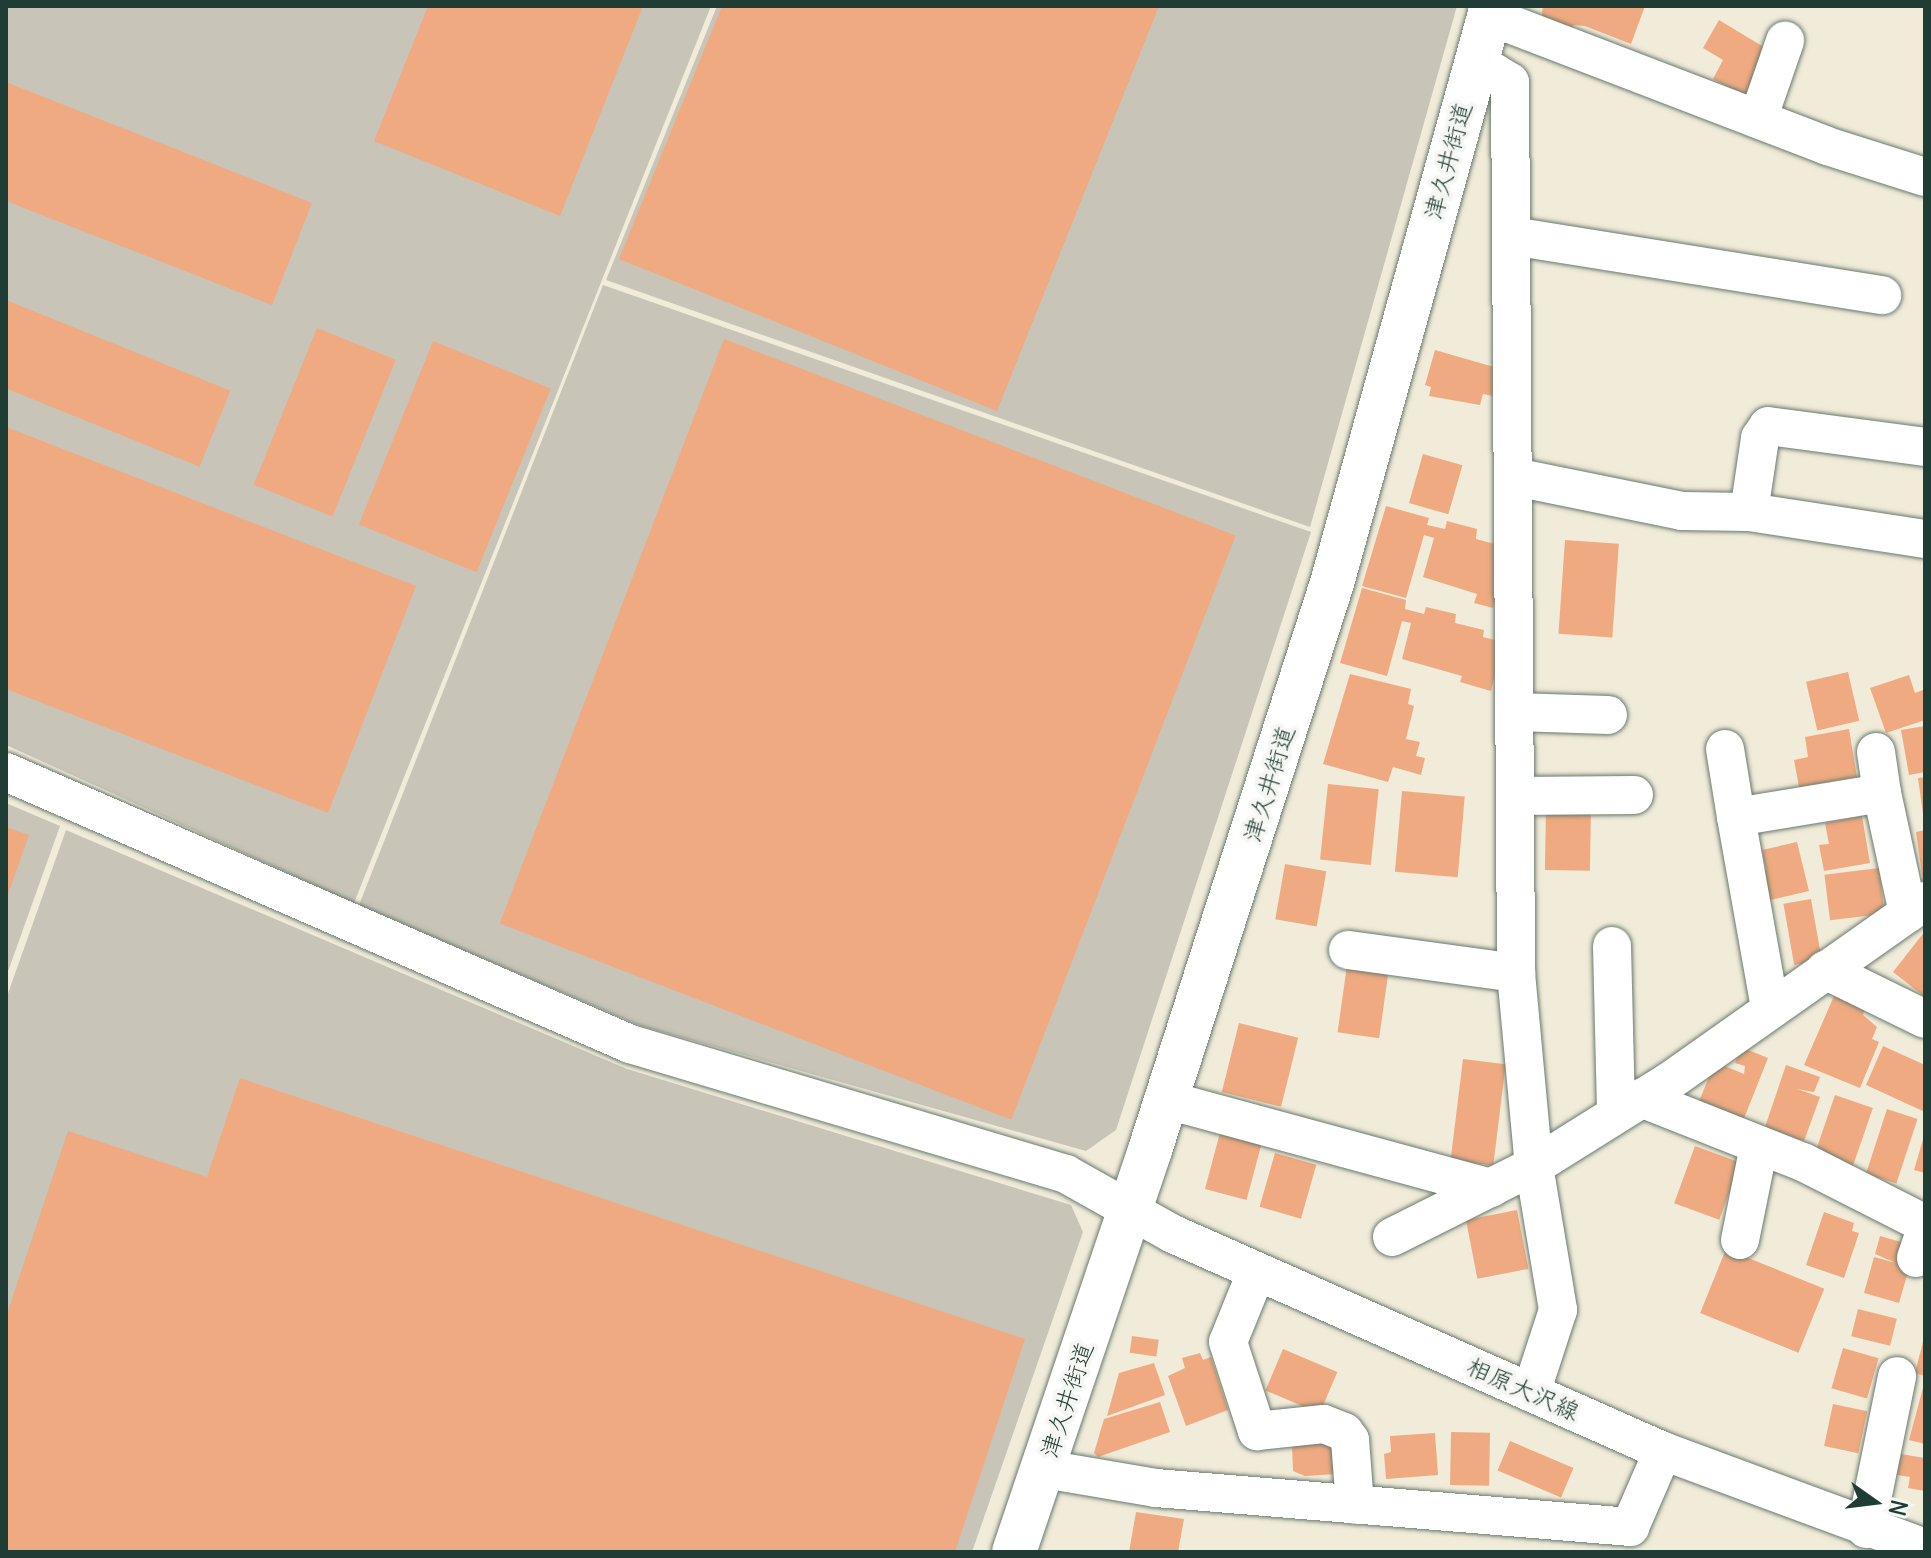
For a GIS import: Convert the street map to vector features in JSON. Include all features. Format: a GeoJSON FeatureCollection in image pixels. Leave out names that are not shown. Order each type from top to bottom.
{"type":"FeatureCollection","features":[{"type":"Feature","properties":{"kind":"highway","name":"津久井街道"},"geometry":{"type":"LineString","coordinates":[[1014,1552],[1167,1100],[1332,583],[1490,11]]}},
{"type":"Feature","properties":{"kind":"street"},"geometry":{"type":"LineString","coordinates":[[1490,11],[1758,119],[1925,177]]}},
{"type":"Feature","properties":{"kind":"street"},"geometry":{"type":"LineString","coordinates":[[1758,119],[1785,41]]}},
{"type":"Feature","properties":{"kind":"street"},"geometry":{"type":"LineString","coordinates":[[1476,61],[1510,82],[1516,973],[1534,1166],[1558,1310],[1531,1393]]}},
{"type":"Feature","properties":{"kind":"street"},"geometry":{"type":"LineString","coordinates":[[1512,236],[1882,295]]}},
{"type":"Feature","properties":{"kind":"street"},"geometry":{"type":"LineString","coordinates":[[1749,512],[1760,438],[1768,426],[1925,447]]}},
{"type":"Feature","properties":{"kind":"street"},"geometry":{"type":"LineString","coordinates":[[1515,477],[1670,510],[1749,512],[1925,539]]}},
{"type":"Feature","properties":{"kind":"street"},"geometry":{"type":"LineString","coordinates":[[1515,712],[1608,715]]}},
{"type":"Feature","properties":{"kind":"street"},"geometry":{"type":"LineString","coordinates":[[1725,749],[1770,1008]]}},
{"type":"Feature","properties":{"kind":"street"},"geometry":{"type":"LineString","coordinates":[[1392,1237],[1534,1166],[1916,907],[1882,793],[1876,752]]}},
{"type":"Feature","properties":{"kind":"street","name":"相原大沢線"},"geometry":{"type":"LineString","coordinates":[[6,772],[630,1044],[1066,1174],[1173,1234],[1256,1273],[1663,1451],[1866,1529],[1925,1548]]}},
{"type":"Feature","properties":{"kind":"street"},"geometry":{"type":"LineString","coordinates":[[1736,817],[1882,793]]}},
{"type":"Feature","properties":{"kind":"street"},"geometry":{"type":"LineString","coordinates":[[1515,796],[1634,795]]}},
{"type":"Feature","properties":{"kind":"street"},"geometry":{"type":"LineString","coordinates":[[1612,946],[1628,1105]]}},
{"type":"Feature","properties":{"kind":"street"},"geometry":{"type":"LineString","coordinates":[[1348,950],[1516,973]]}},
{"type":"Feature","properties":{"kind":"street"},"geometry":{"type":"LineString","coordinates":[[1825,970],[1925,1019]]}},
{"type":"Feature","properties":{"kind":"street"},"geometry":{"type":"LineString","coordinates":[[1167,1100],[1491,1188]]}},
{"type":"Feature","properties":{"kind":"street"},"geometry":{"type":"LineString","coordinates":[[1628,1105],[1759,1146],[1922,1238]]}},
{"type":"Feature","properties":{"kind":"street"},"geometry":{"type":"LineString","coordinates":[[1740,1240],[1759,1146]]}},
{"type":"Feature","properties":{"kind":"street"},"geometry":{"type":"LineString","coordinates":[[1256,1273],[1228,1342],[1257,1431],[1324,1424],[1344,1432],[1350,1440],[1355,1505]]}},
{"type":"Feature","properties":{"kind":"street"},"geometry":{"type":"LineString","coordinates":[[1866,1529],[1897,1376]]}},
{"type":"Feature","properties":{"kind":"street"},"geometry":{"type":"LineString","coordinates":[[1044,1469],[1156,1488],[1355,1505],[1619,1545],[1663,1451]]}},
{"type":"Feature","properties":{"kind":"shaded area"},"geometry":{"type":"Polygon","coordinates":[[[6,6],[711,6],[354,903],[6,745],[6,6]]]}},
{"type":"Feature","properties":{"kind":"shaded area"},"geometry":{"type":"Polygon","coordinates":[[[717,6],[1457,6],[1310,527],[606,280],[717,6]]]}},
{"type":"Feature","properties":{"kind":"shaded area"},"geometry":{"type":"Polygon","coordinates":[[[603,285],[1311,532],[1116,1130],[1086,1151],[641,1026],[359,905],[603,285]]]}},
{"type":"Feature","properties":{"kind":"shaded area"},"geometry":{"type":"Polygon","coordinates":[[[6,803],[60,826],[6,977],[6,803]]]}},
{"type":"Feature","properties":{"kind":"shaded area"},"geometry":{"type":"Polygon","coordinates":[[[66,830],[627,1069],[1071,1205],[1083,1232],[972,1552],[6,1552],[6,999],[66,830]]]}},
{"type":"Feature","properties":{"kind":"building"},"geometry":{"type":"Polygon","coordinates":[[[428,6],[643,6],[560,216],[374,141],[428,6]]]}},
{"type":"Feature","properties":{"kind":"building"},"geometry":{"type":"Polygon","coordinates":[[[722,6],[1159,6],[997,411],[619,259],[722,6]]]}},
{"type":"Feature","properties":{"kind":"building"},"geometry":{"type":"Polygon","coordinates":[[[1543,6],[1645,6],[1631,44],[1585,26],[1574,25],[1570,32],[1541,21],[1543,6]]]}},
{"type":"Feature","properties":{"kind":"building"},"geometry":{"type":"Polygon","coordinates":[[[1719,20],[1772,52],[1746,97],[1713,79],[1723,60],[1703,48],[1719,20]]]}},
{"type":"Feature","properties":{"kind":"building"},"geometry":{"type":"Polygon","coordinates":[[[6,82],[312,203],[272,305],[6,201],[6,82]]]}},
{"type":"Feature","properties":{"kind":"building"},"geometry":{"type":"Polygon","coordinates":[[[6,300],[230,391],[200,467],[6,388],[6,300]]]}},
{"type":"Feature","properties":{"kind":"building"},"geometry":{"type":"Polygon","coordinates":[[[317,328],[396,360],[333,517],[254,485],[317,328]]]}},
{"type":"Feature","properties":{"kind":"building"},"geometry":{"type":"Polygon","coordinates":[[[724,339],[1236,535],[1011,1120],[500,923],[724,339]]]}},
{"type":"Feature","properties":{"kind":"building"},"geometry":{"type":"Polygon","coordinates":[[[433,341],[551,389],[477,572],[359,525],[433,341]]]}},
{"type":"Feature","properties":{"kind":"building"},"geometry":{"type":"Polygon","coordinates":[[[1435,350],[1501,369],[1493,396],[1483,394],[1480,405],[1429,396],[1431,387],[1425,385],[1435,350]]]}},
{"type":"Feature","properties":{"kind":"building"},"geometry":{"type":"Polygon","coordinates":[[[6,427],[416,586],[328,813],[6,689],[6,427]]]}},
{"type":"Feature","properties":{"kind":"building"},"geometry":{"type":"Polygon","coordinates":[[[1423,454],[1462,465],[1448,514],[1409,503],[1423,454]]]}},
{"type":"Feature","properties":{"kind":"building"},"geometry":{"type":"Polygon","coordinates":[[[1386,506],[1429,518],[1427,525],[1445,529],[1447,521],[1477,529],[1476,539],[1502,546],[1504,560],[1493,608],[1474,603],[1477,594],[1423,577],[1434,538],[1424,535],[1406,598],[1362,586],[1386,506]]]}},
{"type":"Feature","properties":{"kind":"building"},"geometry":{"type":"Polygon","coordinates":[[[1565,540],[1619,544],[1612,638],[1558,634],[1565,540]]]}},
{"type":"Feature","properties":{"kind":"building"},"geometry":{"type":"Polygon","coordinates":[[[1362,588],[1406,600],[1405,609],[1424,614],[1426,607],[1456,614],[1455,623],[1484,630],[1483,637],[1503,642],[1491,691],[1460,682],[1462,676],[1402,659],[1411,623],[1402,621],[1387,676],[1340,663],[1362,588]]]}},
{"type":"Feature","properties":{"kind":"building"},"geometry":{"type":"Polygon","coordinates":[[[1848,672],[1859,721],[1817,730],[1806,682],[1848,672]]]}},
{"type":"Feature","properties":{"kind":"building"},"geometry":{"type":"Polygon","coordinates":[[[1350,674],[1411,689],[1408,704],[1414,706],[1406,739],[1420,742],[1416,756],[1425,758],[1421,775],[1393,767],[1388,782],[1323,764],[1350,674]]]}},
{"type":"Feature","properties":{"kind":"building"},"geometry":{"type":"Polygon","coordinates":[[[1909,675],[1915,693],[1923,690],[1925,720],[1886,733],[1870,688],[1909,675]]]}},
{"type":"Feature","properties":{"kind":"building"},"geometry":{"type":"Polygon","coordinates":[[[1925,726],[1925,772],[1909,775],[1901,730],[1925,726]]]}},
{"type":"Feature","properties":{"kind":"building"},"geometry":{"type":"Polygon","coordinates":[[[1849,729],[1857,777],[1799,787],[1794,760],[1808,757],[1805,737],[1849,729]]]}},
{"type":"Feature","properties":{"kind":"building"},"geometry":{"type":"Polygon","coordinates":[[[1925,777],[1925,813],[1923,814],[1918,778],[1925,777]]]}},
{"type":"Feature","properties":{"kind":"building"},"geometry":{"type":"Polygon","coordinates":[[[1328,784],[1379,789],[1371,865],[1320,860],[1328,784]]]}},
{"type":"Feature","properties":{"kind":"building"},"geometry":{"type":"Polygon","coordinates":[[[1402,791],[1465,796],[1458,877],[1395,872],[1402,791]]]}},
{"type":"Feature","properties":{"kind":"building"},"geometry":{"type":"Polygon","coordinates":[[[1546,807],[1591,808],[1590,871],[1545,870],[1546,807]]]}},
{"type":"Feature","properties":{"kind":"building"},"geometry":{"type":"Polygon","coordinates":[[[1862,816],[1870,863],[1824,871],[1819,845],[1829,844],[1825,823],[1862,816]]]}},
{"type":"Feature","properties":{"kind":"building"},"geometry":{"type":"Polygon","coordinates":[[[6,827],[29,835],[6,900],[6,827]]]}},
{"type":"Feature","properties":{"kind":"building"},"geometry":{"type":"Polygon","coordinates":[[[1925,830],[1925,882],[1923,882],[1916,832],[1925,830]]]}},
{"type":"Feature","properties":{"kind":"building"},"geometry":{"type":"Polygon","coordinates":[[[1797,842],[1809,891],[1766,901],[1760,871],[1766,870],[1762,850],[1797,842]]]}},
{"type":"Feature","properties":{"kind":"building"},"geometry":{"type":"Polygon","coordinates":[[[1285,864],[1326,871],[1317,926],[1275,919],[1285,864]]]}},
{"type":"Feature","properties":{"kind":"building"},"geometry":{"type":"Polygon","coordinates":[[[1879,868],[1885,914],[1830,920],[1824,875],[1879,868]]]}},
{"type":"Feature","properties":{"kind":"building"},"geometry":{"type":"Polygon","coordinates":[[[1811,899],[1822,960],[1794,965],[1783,904],[1811,899]]]}},
{"type":"Feature","properties":{"kind":"building"},"geometry":{"type":"Polygon","coordinates":[[[1925,931],[1925,997],[1893,972],[1925,931]]]}},
{"type":"Feature","properties":{"kind":"building"},"geometry":{"type":"Polygon","coordinates":[[[1347,965],[1389,971],[1379,1038],[1338,1032],[1347,965]]]}},
{"type":"Feature","properties":{"kind":"building"},"geometry":{"type":"Polygon","coordinates":[[[1834,996],[1865,1009],[1863,1015],[1877,1027],[1872,1039],[1879,1042],[1860,1088],[1804,1065],[1834,996]]]}},
{"type":"Feature","properties":{"kind":"building"},"geometry":{"type":"Polygon","coordinates":[[[1239,1023],[1298,1038],[1281,1107],[1222,1092],[1239,1023]]]}},
{"type":"Feature","properties":{"kind":"building"},"geometry":{"type":"Polygon","coordinates":[[[1883,1046],[1925,1065],[1925,1112],[1866,1085],[1883,1046]]]}},
{"type":"Feature","properties":{"kind":"building"},"geometry":{"type":"Polygon","coordinates":[[[1741,1047],[1768,1058],[1743,1121],[1698,1104],[1715,1062],[1744,1074],[1745,1066],[1735,1063],[1741,1047]]]}},
{"type":"Feature","properties":{"kind":"building"},"geometry":{"type":"Polygon","coordinates":[[[1463,1059],[1506,1064],[1493,1165],[1451,1160],[1463,1059]]]}},
{"type":"Feature","properties":{"kind":"building"},"geometry":{"type":"Polygon","coordinates":[[[1786,1065],[1820,1077],[1814,1092],[1797,1089],[1820,1097],[1804,1141],[1765,1127],[1786,1065]]]}},
{"type":"Feature","properties":{"kind":"building"},"geometry":{"type":"Polygon","coordinates":[[[240,1078],[1025,1339],[955,1552],[6,1552],[6,1317],[68,1131],[207,1177],[240,1078]]]}},
{"type":"Feature","properties":{"kind":"building"},"geometry":{"type":"Polygon","coordinates":[[[1835,1095],[1873,1108],[1853,1166],[1815,1153],[1835,1095]]]}},
{"type":"Feature","properties":{"kind":"building"},"geometry":{"type":"Polygon","coordinates":[[[1887,1109],[1917,1119],[1896,1184],[1866,1174],[1887,1109]]]}},
{"type":"Feature","properties":{"kind":"building"},"geometry":{"type":"Polygon","coordinates":[[[1221,1129],[1263,1140],[1246,1200],[1205,1189],[1221,1129]]]}},
{"type":"Feature","properties":{"kind":"building"},"geometry":{"type":"Polygon","coordinates":[[[1925,1136],[1925,1173],[1914,1170],[1925,1136]]]}},
{"type":"Feature","properties":{"kind":"building"},"geometry":{"type":"Polygon","coordinates":[[[1695,1146],[1740,1162],[1719,1220],[1674,1203],[1695,1146]]]}},
{"type":"Feature","properties":{"kind":"building"},"geometry":{"type":"Polygon","coordinates":[[[1275,1153],[1316,1165],[1301,1219],[1260,1207],[1275,1153]]]}},
{"type":"Feature","properties":{"kind":"building"},"geometry":{"type":"Polygon","coordinates":[[[1517,1210],[1528,1269],[1477,1279],[1466,1220],[1517,1210]]]}},
{"type":"Feature","properties":{"kind":"building"},"geometry":{"type":"Polygon","coordinates":[[[1824,1212],[1854,1223],[1852,1231],[1859,1233],[1844,1278],[1806,1265],[1824,1212]]]}},
{"type":"Feature","properties":{"kind":"building"},"geometry":{"type":"Polygon","coordinates":[[[1880,1236],[1908,1244],[1900,1269],[1908,1272],[1899,1303],[1864,1293],[1874,1257],[1896,1263],[1875,1254],[1880,1236]]]}},
{"type":"Feature","properties":{"kind":"building"},"geometry":{"type":"Polygon","coordinates":[[[1726,1249],[1824,1289],[1798,1353],[1700,1313],[1726,1249]]]}},
{"type":"Feature","properties":{"kind":"building"},"geometry":{"type":"Polygon","coordinates":[[[1858,1309],[1897,1319],[1890,1346],[1851,1336],[1858,1309]]]}},
{"type":"Feature","properties":{"kind":"building"},"geometry":{"type":"Polygon","coordinates":[[[1132,1336],[1159,1340],[1156,1357],[1130,1353],[1132,1336]]]}},
{"type":"Feature","properties":{"kind":"building"},"geometry":{"type":"Polygon","coordinates":[[[1925,1338],[1925,1376],[1915,1373],[1925,1338]]]}},
{"type":"Feature","properties":{"kind":"building"},"geometry":{"type":"Polygon","coordinates":[[[1843,1348],[1879,1358],[1867,1399],[1831,1388],[1843,1348]]]}},
{"type":"Feature","properties":{"kind":"building"},"geometry":{"type":"Polygon","coordinates":[[[1283,1349],[1337,1372],[1320,1413],[1265,1390],[1283,1349]]]}},
{"type":"Feature","properties":{"kind":"building"},"geometry":{"type":"Polygon","coordinates":[[[1200,1353],[1203,1360],[1211,1357],[1228,1410],[1186,1426],[1168,1376],[1185,1368],[1182,1358],[1200,1353]]]}},
{"type":"Feature","properties":{"kind":"building"},"geometry":{"type":"Polygon","coordinates":[[[1154,1363],[1165,1395],[1107,1416],[1119,1373],[1154,1363]]]}},
{"type":"Feature","properties":{"kind":"building"},"geometry":{"type":"Polygon","coordinates":[[[1925,1384],[1925,1444],[1909,1440],[1925,1384]]]}},
{"type":"Feature","properties":{"kind":"building"},"geometry":{"type":"Polygon","coordinates":[[[1160,1402],[1170,1432],[1098,1457],[1094,1453],[1104,1419],[1160,1402]]]}},
{"type":"Feature","properties":{"kind":"building"},"geometry":{"type":"Polygon","coordinates":[[[1833,1404],[1867,1411],[1858,1453],[1824,1446],[1833,1404]]]}},
{"type":"Feature","properties":{"kind":"building"},"geometry":{"type":"Polygon","coordinates":[[[1451,1432],[1490,1433],[1489,1486],[1450,1485],[1451,1432]]]}},
{"type":"Feature","properties":{"kind":"building"},"geometry":{"type":"Polygon","coordinates":[[[1435,1433],[1438,1475],[1386,1479],[1384,1454],[1391,1452],[1390,1436],[1435,1433]]]}},
{"type":"Feature","properties":{"kind":"building"},"geometry":{"type":"Polygon","coordinates":[[[1327,1439],[1336,1449],[1336,1474],[1305,1476],[1293,1471],[1292,1445],[1327,1439]]]}},
{"type":"Feature","properties":{"kind":"building"},"geometry":{"type":"Polygon","coordinates":[[[1510,1441],[1574,1468],[1561,1497],[1497,1470],[1510,1441]]]}},
{"type":"Feature","properties":{"kind":"building"},"geometry":{"type":"Polygon","coordinates":[[[1901,1454],[1925,1458],[1925,1491],[1908,1488],[1910,1477],[1897,1475],[1901,1454]]]}},
{"type":"Feature","properties":{"kind":"building"},"geometry":{"type":"Polygon","coordinates":[[[1136,1512],[1184,1519],[1178,1552],[1129,1552],[1136,1512]]]}}]}
